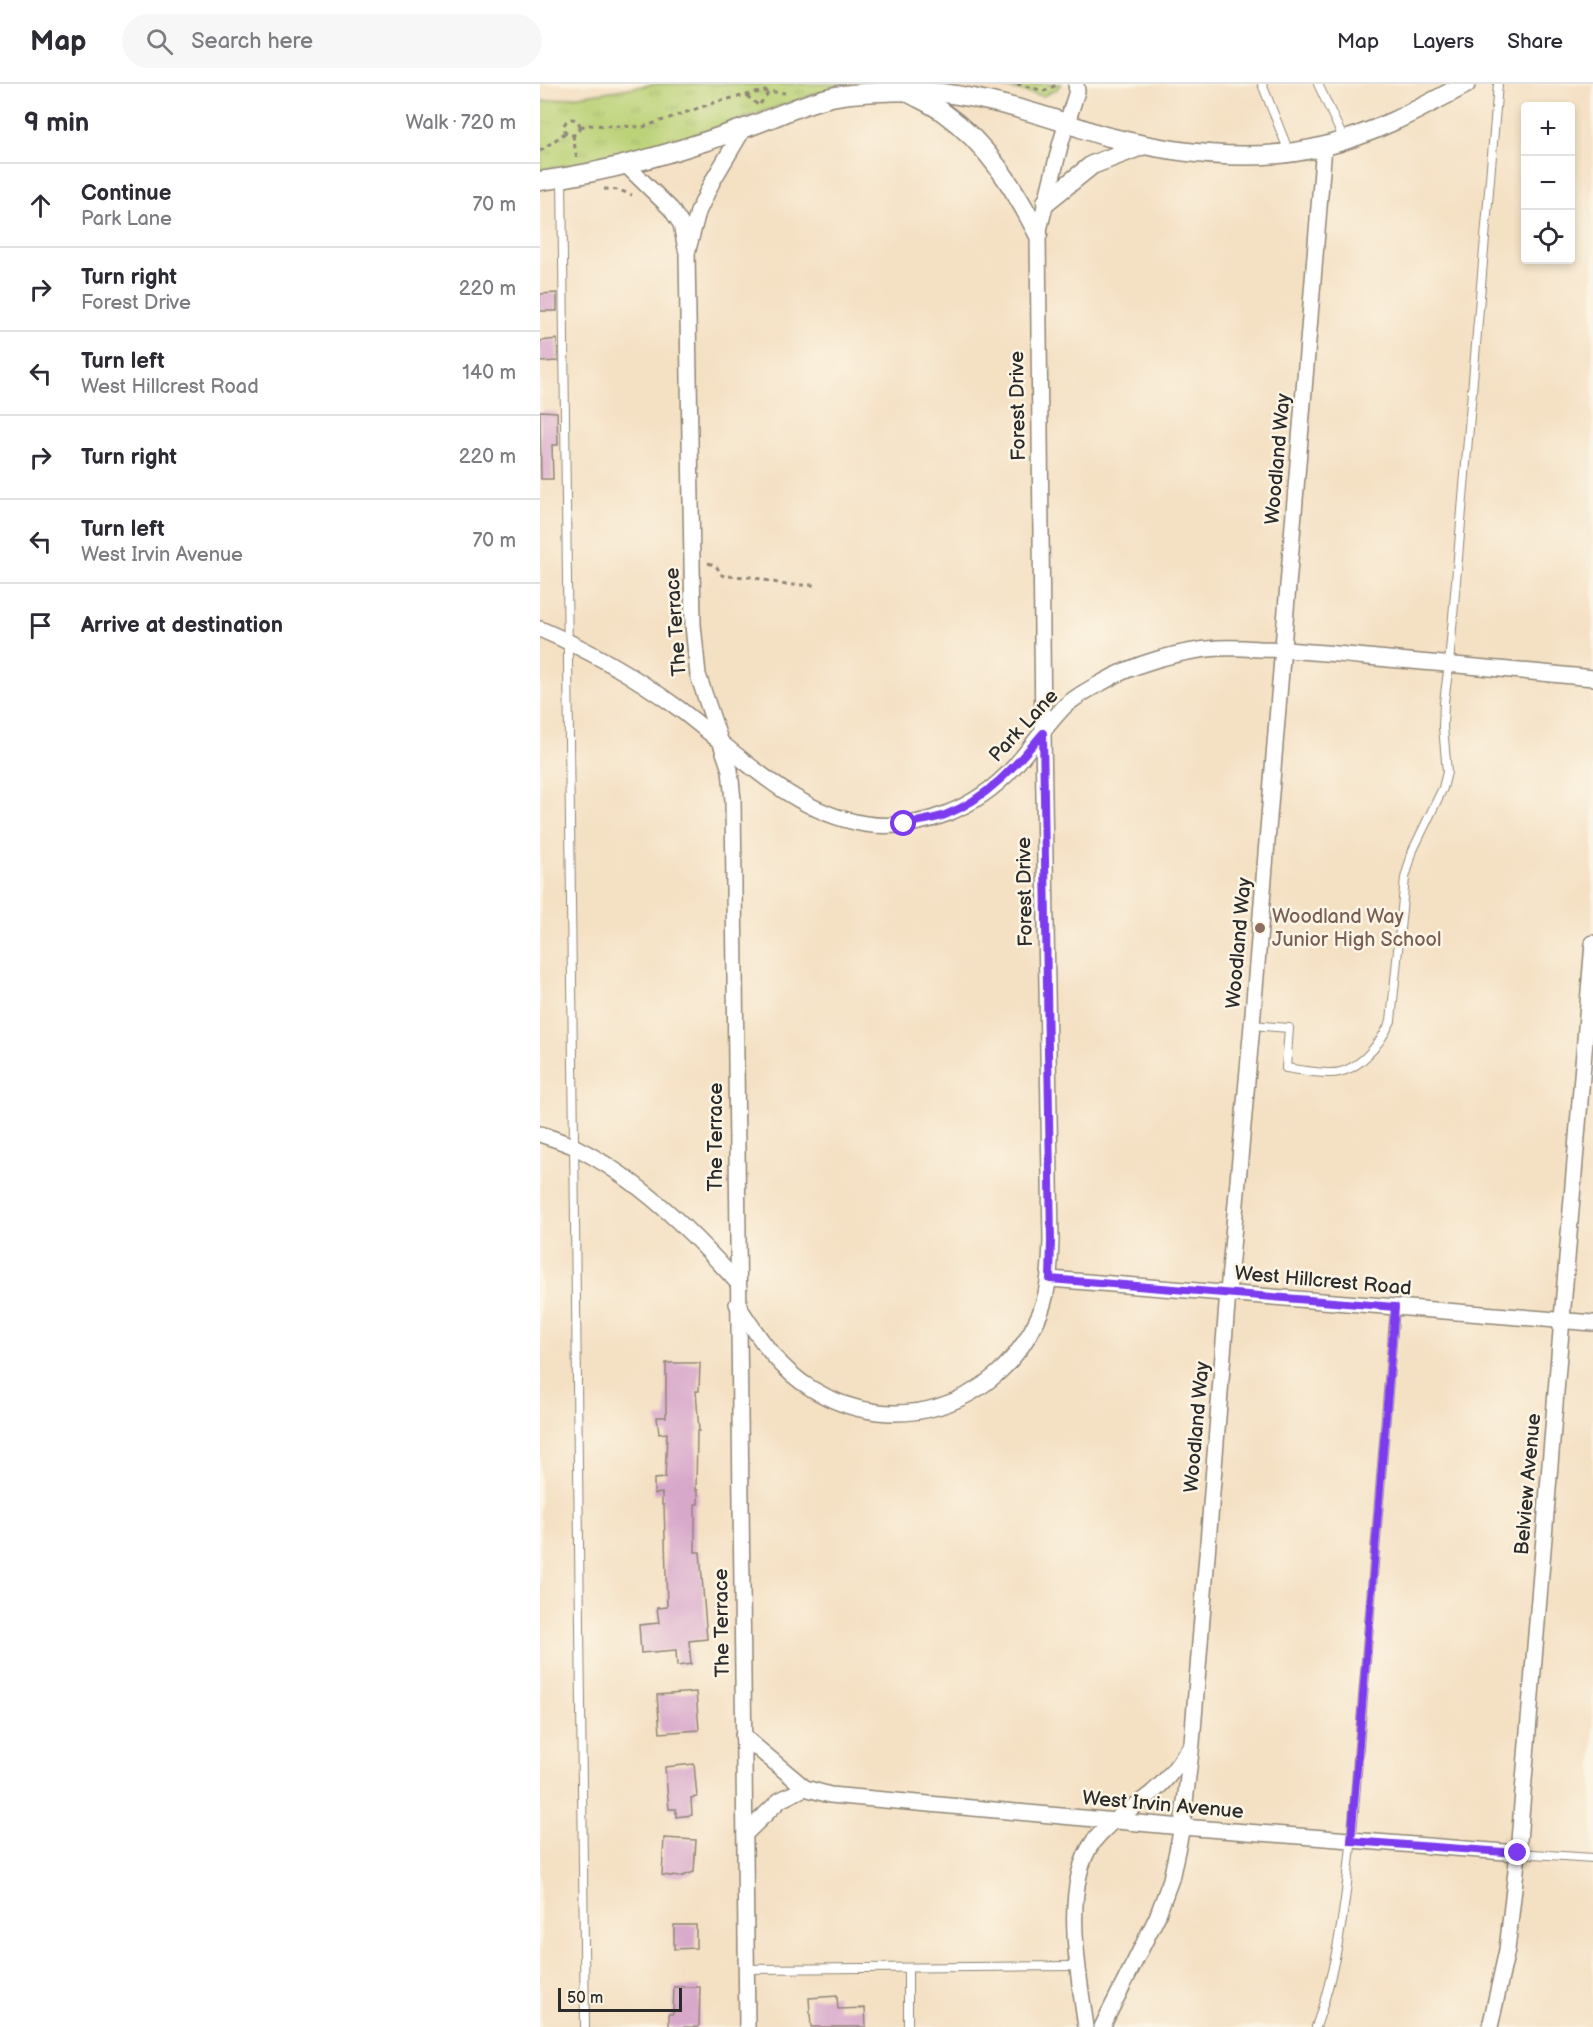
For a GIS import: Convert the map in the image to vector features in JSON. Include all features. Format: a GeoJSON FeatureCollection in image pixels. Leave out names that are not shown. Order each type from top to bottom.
{"type":"FeatureCollection","features":[{"type":"Feature","properties":{"kind":"street","name":"Forest Drive"},"geometry":{"type":"LineString","coordinates":[[737,1304],[761,1341],[782,1366],[810,1388],[837,1403],[868,1411],[900,1414],[931,1410],[962,1398],[984,1384],[1007,1364],[1022,1346],[1037,1320],[1050,1279],[1038,234],[1077,91],[1076,84]]}},
{"type":"Feature","properties":{"kind":"street"},"geometry":{"type":"LineString","coordinates":[[540,181],[571,177],[625,164],[744,128],[819,100],[848,94],[904,91],[956,94],[1005,105],[1103,136],[1144,146],[1195,153],[1229,154],[1289,152],[1324,146],[1409,114],[1467,84]]}},
{"type":"Feature","properties":{"kind":"street"},"geometry":{"type":"LineString","coordinates":[[904,91],[942,112],[966,131],[985,151],[1015,190],[1038,234]]}},
{"type":"Feature","properties":{"kind":"street","name":"The Terrace"},"geometry":{"type":"LineString","coordinates":[[687,253],[698,212],[712,182],[744,128]]}},
{"type":"Feature","properties":{"kind":"street"},"geometry":{"type":"LineString","coordinates":[[1046,202],[1092,165],[1111,156],[1144,146]]}},
{"type":"Feature","properties":{"kind":"street","name":"Woodland Way"},"geometry":{"type":"LineString","coordinates":[[1102,2027],[1157,1917],[1171,1879],[1182,1827],[1192,1743],[1324,146]]}},
{"type":"Feature","properties":{"kind":"street","name":"The Terrace"},"geometry":{"type":"LineString","coordinates":[[625,164],[671,209],[681,224],[687,253],[693,626],[698,675],[730,770],[733,800],[747,2027]]}},
{"type":"Feature","properties":{"kind":"street","name":"Park Lane"},"geometry":{"type":"LineString","coordinates":[[540,629],[632,678],[667,700],[772,783],[799,800],[832,816],[867,824],[904,824],[942,816],[963,808],[1011,771],[1068,704],[1102,682],[1178,654],[1219,648],[1282,650],[1593,678]]}},
{"type":"Feature","properties":{"kind":"street","name":"Belview Avenue"},"geometry":{"type":"LineString","coordinates":[[1490,2027],[1507,1950],[1518,1853],[1593,943]]}},
{"type":"Feature","properties":{"kind":"street"},"geometry":{"type":"LineString","coordinates":[[540,1134],[574,1147],[617,1172],[652,1198],[696,1236],[737,1282]]}},
{"type":"Feature","properties":{"kind":"street","name":"West Hillcrest Road"},"geometry":{"type":"LineString","coordinates":[[1050,1279],[1593,1323]]}},
{"type":"Feature","properties":{"kind":"street","name":"West Irvin Avenue"},"geometry":{"type":"LineString","coordinates":[[743,1736],[805,1788],[830,1795],[1182,1827],[1518,1853]]}},
{"type":"Feature","properties":{"kind":"street","name":"Woodland Way"},"geometry":{"type":"LineString","coordinates":[[1086,2027],[1077,1966],[1075,1902],[1078,1879],[1093,1842],[1113,1821],[1152,1793],[1174,1771],[1192,1743]]}},
{"type":"Feature","properties":{"kind":"street"},"geometry":{"type":"LineString","coordinates":[[745,1834],[780,1800],[805,1788]]}},
{"type":"Feature","properties":{"kind":"lane"},"geometry":{"type":"LineString","coordinates":[[1262,84],[1289,152]]}},
{"type":"Feature","properties":{"kind":"lane"},"geometry":{"type":"LineString","coordinates":[[1318,84],[1344,140]]}},
{"type":"Feature","properties":{"kind":"lane"},"geometry":{"type":"LineString","coordinates":[[1252,1025],[1289,1028],[1286,1068],[1331,1074],[1347,1070],[1369,1055],[1383,1038],[1391,1021],[1405,878],[1413,850],[1443,788],[1447,772],[1443,719],[1498,84]]}},
{"type":"Feature","properties":{"kind":"lane"},"geometry":{"type":"LineString","coordinates":[[571,177],[567,642],[585,2027]]}},
{"type":"Feature","properties":{"kind":"lane"},"geometry":{"type":"LineString","coordinates":[[1317,2027],[1337,1951],[1351,1841],[1395,1307]]}},
{"type":"Feature","properties":{"kind":"lane"},"geometry":{"type":"LineString","coordinates":[[1518,1853],[1593,1858]]}},
{"type":"Feature","properties":{"kind":"lane"},"geometry":{"type":"LineString","coordinates":[[746,1969],[1077,1966]]}},
{"type":"Feature","properties":{"kind":"lane"},"geometry":{"type":"LineString","coordinates":[[908,1968],[908,2027]]}},
{"type":"Feature","properties":{"kind":"path"},"geometry":{"type":"LineString","coordinates":[[1017,84],[1045,91],[1058,84]]}},
{"type":"Feature","properties":{"kind":"path"},"geometry":{"type":"LineString","coordinates":[[759,107],[770,92]]}},
{"type":"Feature","properties":{"kind":"path"},"geometry":{"type":"LineString","coordinates":[[580,127],[590,125],[643,127],[719,101],[770,92],[791,93]]}},
{"type":"Feature","properties":{"kind":"path"},"geometry":{"type":"LineString","coordinates":[[565,133],[564,125],[568,119],[576,120],[580,127]]}},
{"type":"Feature","properties":{"kind":"path"},"geometry":{"type":"LineString","coordinates":[[540,151],[565,133],[573,135],[578,132],[580,127]]}},
{"type":"Feature","properties":{"kind":"path"},"geometry":{"type":"LineString","coordinates":[[571,177],[573,135]]}},
{"type":"Feature","properties":{"kind":"path"},"geometry":{"type":"LineString","coordinates":[[599,189],[619,190],[635,196]]}},
{"type":"Feature","properties":{"kind":"path"},"geometry":{"type":"LineString","coordinates":[[692,560],[714,564],[724,576],[752,577],[786,585],[815,585]]}},
{"type":"Feature","properties":{"kind":"green space"},"geometry":{"type":"Polygon","coordinates":[[[657,84],[846,84],[670,143],[597,161],[540,170],[540,102],[657,84]]]}},
{"type":"Feature","properties":{"kind":"green space"},"geometry":{"type":"Polygon","coordinates":[[[988,84],[1061,84],[1056,90],[1043,96],[988,84]]]}},
{"type":"Feature","properties":{"kind":"building"},"geometry":{"type":"Polygon","coordinates":[[[557,293],[557,311],[540,311],[540,294],[557,293]]]}},
{"type":"Feature","properties":{"kind":"building"},"geometry":{"type":"Polygon","coordinates":[[[557,339],[558,361],[540,362],[540,341],[557,339]]]}},
{"type":"Feature","properties":{"kind":"building"},"geometry":{"type":"Polygon","coordinates":[[[540,411],[557,412],[558,445],[552,445],[553,479],[541,479],[540,411]]]}},
{"type":"Feature","properties":{"kind":"building"},"geometry":{"type":"Polygon","coordinates":[[[666,1363],[700,1363],[699,1391],[696,1391],[699,1431],[697,1431],[696,1490],[698,1490],[698,1504],[695,1504],[695,1552],[700,1552],[707,1639],[689,1641],[691,1664],[677,1666],[676,1650],[641,1653],[639,1625],[659,1623],[657,1608],[667,1607],[664,1505],[662,1505],[662,1493],[654,1494],[654,1479],[665,1478],[667,1433],[659,1434],[657,1417],[666,1417],[666,1363]]]}},
{"type":"Feature","properties":{"kind":"building"},"geometry":{"type":"Polygon","coordinates":[[[696,1692],[699,1730],[660,1733],[657,1695],[696,1692]]]}},
{"type":"Feature","properties":{"kind":"building"},"geometry":{"type":"Polygon","coordinates":[[[694,1764],[697,1797],[691,1798],[692,1815],[676,1817],[676,1809],[669,1809],[665,1767],[694,1764]]]}},
{"type":"Feature","properties":{"kind":"building"},"geometry":{"type":"Polygon","coordinates":[[[664,1838],[696,1840],[694,1872],[680,1877],[662,1875],[664,1838]]]}},
{"type":"Feature","properties":{"kind":"building"},"geometry":{"type":"Polygon","coordinates":[[[674,1925],[696,1925],[696,1948],[674,1949],[674,1925]]]}},
{"type":"Feature","properties":{"kind":"building"},"geometry":{"type":"Polygon","coordinates":[[[674,1987],[700,1987],[699,2027],[669,2027],[669,2014],[673,2014],[674,1987]]]}},
{"type":"Feature","properties":{"kind":"building"},"geometry":{"type":"Polygon","coordinates":[[[837,1996],[838,2009],[865,2008],[866,2027],[811,2027],[809,1998],[837,1996]]]}},
{"type":"Feature","properties":{"kind":"place","name":"Woodland Way Junior High School"},"geometry":{"type":"Point","coordinates":[1260,928]}},
{"type":"Feature","properties":{"kind":"route"},"geometry":{"type":"LineString","coordinates":[[904,824],[942,816],[963,808],[1011,771],[1043,733],[1050,1279],[1395,1307],[1351,1841],[1518,1853]]}}]}
